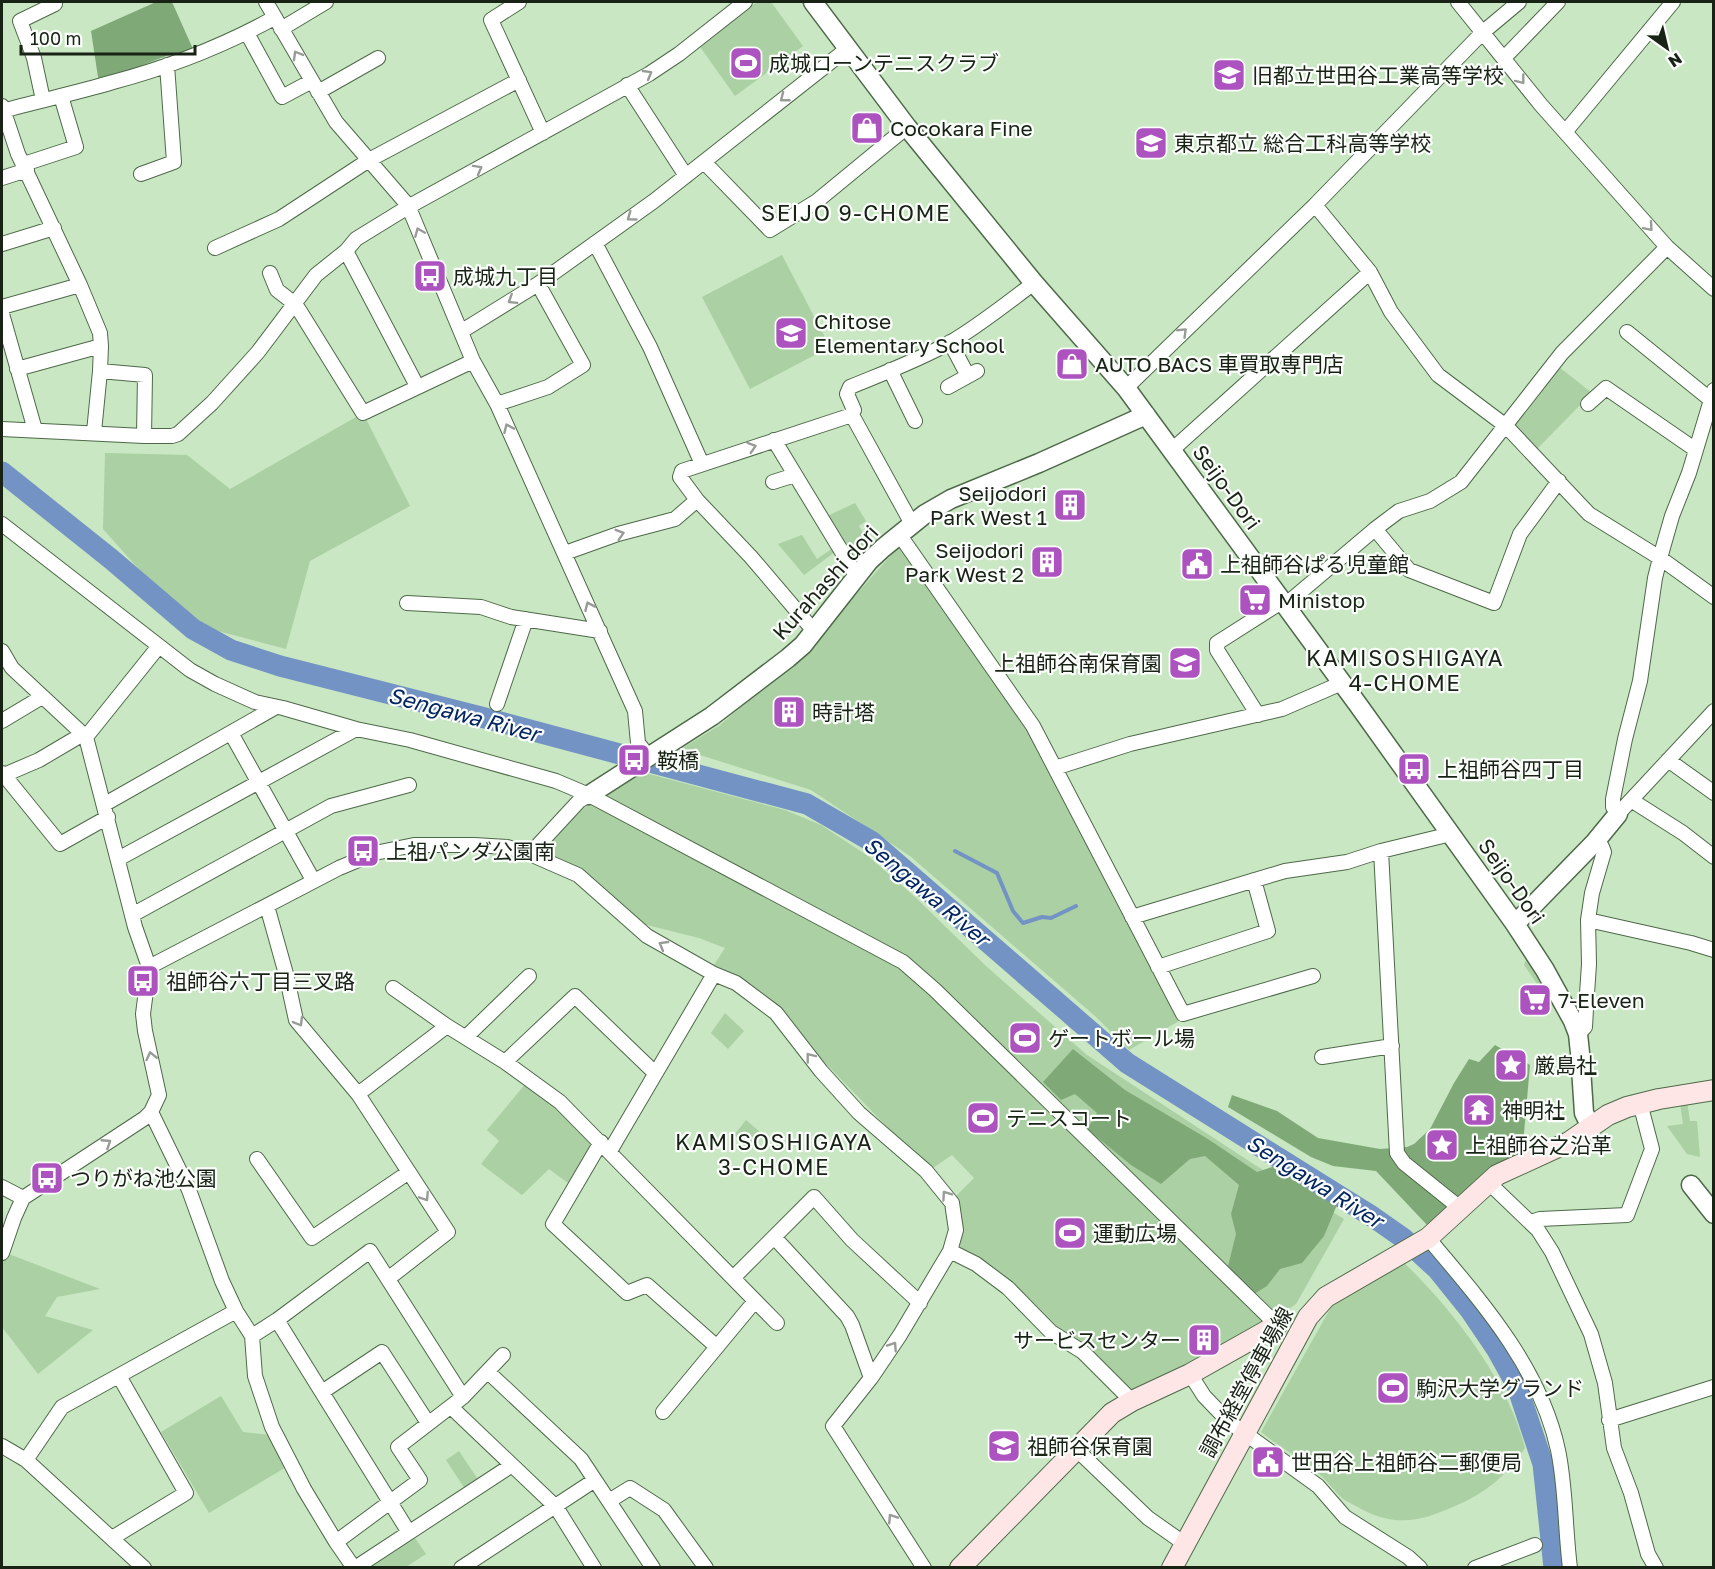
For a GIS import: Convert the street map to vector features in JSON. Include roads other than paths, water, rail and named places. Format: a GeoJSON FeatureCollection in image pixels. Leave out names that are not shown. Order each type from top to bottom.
{"type":"FeatureCollection","features":[{"type":"Feature","properties":{"kind":"main road"},"geometry":{"type":"LineString","coordinates":[[1426,1240],[1497,1175],[1569,1142],[1608,1115],[1640,1103],[1713,1090]]}},
{"type":"Feature","properties":{"kind":"main road","name":"調布経堂停車場線"},"geometry":{"type":"LineString","coordinates":[[1172,1568],[1308,1317],[1318,1304],[1426,1240]]}},
{"type":"Feature","properties":{"kind":"main road"},"geometry":{"type":"LineString","coordinates":[[960,1568],[1112,1413],[1190,1374],[1277,1325]]}},
{"type":"Feature","properties":{"kind":"street"},"geometry":{"type":"LineString","coordinates":[[266,2],[336,122],[408,207],[473,361],[497,404],[613,659],[650,747]]}},
{"type":"Feature","properties":{"kind":"street"},"geometry":{"type":"LineString","coordinates":[[94,432],[102,346],[100,333],[81,285],[18,154],[2,109],[62,96],[167,66],[326,2]]}},
{"type":"Feature","properties":{"kind":"street"},"geometry":{"type":"LineString","coordinates":[[519,2],[491,20],[543,133]]}},
{"type":"Feature","properties":{"kind":"street"},"geometry":{"type":"LineString","coordinates":[[2,429],[172,436],[186,429],[258,352],[316,274],[346,251],[356,239],[408,207],[649,74],[679,54],[746,2]]}},
{"type":"Feature","properties":{"kind":"street"},"geometry":{"type":"LineString","coordinates":[[1458,2],[1542,105],[1667,247],[1713,289]]}},
{"type":"Feature","properties":{"kind":"street"},"geometry":{"type":"LineString","coordinates":[[1126,388],[1315,205],[1482,33],[1519,2]]}},
{"type":"Feature","properties":{"kind":"street"},"geometry":{"type":"LineString","coordinates":[[1504,58],[1558,2]]}},
{"type":"Feature","properties":{"kind":"street"},"geometry":{"type":"LineString","coordinates":[[1566,131],[1673,2]]}},
{"type":"Feature","properties":{"kind":"street"},"geometry":{"type":"LineString","coordinates":[[43,100],[34,58],[20,21],[55,4]]}},
{"type":"Feature","properties":{"kind":"street","name":"Seijo-Dori"},"geometry":{"type":"LineString","coordinates":[[820,4],[847,49],[907,127],[1034,283],[1126,388],[1515,924],[1562,997],[1578,1034],[1584,1088],[1584,1113],[1591,1127]]}},
{"type":"Feature","properties":{"kind":"street"},"geometry":{"type":"LineString","coordinates":[[247,33],[282,97],[315,87],[378,58]]}},
{"type":"Feature","properties":{"kind":"street"},"geometry":{"type":"LineString","coordinates":[[462,331],[538,284],[595,243],[686,176],[847,49]]}},
{"type":"Feature","properties":{"kind":"street"},"geometry":{"type":"LineString","coordinates":[[141,174],[174,162],[167,66]]}},
{"type":"Feature","properties":{"kind":"street"},"geometry":{"type":"LineString","coordinates":[[215,248],[279,219],[369,160],[519,80]]}},
{"type":"Feature","properties":{"kind":"street"},"geometry":{"type":"LineString","coordinates":[[627,85],[686,176]]}},
{"type":"Feature","properties":{"kind":"street"},"geometry":{"type":"LineString","coordinates":[[2,178],[76,147],[62,96]]}},
{"type":"Feature","properties":{"kind":"street"},"geometry":{"type":"LineString","coordinates":[[704,162],[770,230],[817,201],[907,127]]}},
{"type":"Feature","properties":{"kind":"street"},"geometry":{"type":"LineString","coordinates":[[1315,205],[1370,272],[1391,312],[1438,375],[1506,426],[1589,514],[1660,558],[1713,597]]}},
{"type":"Feature","properties":{"kind":"street"},"geometry":{"type":"LineString","coordinates":[[2,244],[54,228]]}},
{"type":"Feature","properties":{"kind":"street"},"geometry":{"type":"LineString","coordinates":[[595,243],[650,347],[702,464]]}},
{"type":"Feature","properties":{"kind":"street"},"geometry":{"type":"LineString","coordinates":[[1258,715],[1217,650],[1217,643],[1284,603],[1399,511],[1430,501],[1461,482],[1562,353],[1667,247]]}},
{"type":"Feature","properties":{"kind":"street"},"geometry":{"type":"LineString","coordinates":[[346,251],[417,386]]}},
{"type":"Feature","properties":{"kind":"street"},"geometry":{"type":"LineString","coordinates":[[1172,450],[1370,272]]}},
{"type":"Feature","properties":{"kind":"street"},"geometry":{"type":"LineString","coordinates":[[270,273],[277,290],[295,304],[363,413],[473,361]]}},
{"type":"Feature","properties":{"kind":"street"},"geometry":{"type":"LineString","coordinates":[[1034,283],[950,342],[850,387],[847,394],[854,410],[852,415],[905,529],[1033,726],[1183,1014],[1313,976]]}},
{"type":"Feature","properties":{"kind":"street"},"geometry":{"type":"LineString","coordinates":[[497,404],[548,387],[583,365],[538,284]]}},
{"type":"Feature","properties":{"kind":"street"},"geometry":{"type":"LineString","coordinates":[[2,307],[81,285]]}},
{"type":"Feature","properties":{"kind":"street"},"geometry":{"type":"LineString","coordinates":[[2,314],[4,332],[35,430]]}},
{"type":"Feature","properties":{"kind":"street"},"geometry":{"type":"LineString","coordinates":[[1618,814],[1613,807],[1613,799],[1640,681],[1655,578],[1672,516],[1696,450],[1712,395],[1627,332]]}},
{"type":"Feature","properties":{"kind":"street"},"geometry":{"type":"LineString","coordinates":[[948,387],[972,374],[950,342]]}},
{"type":"Feature","properties":{"kind":"street"},"geometry":{"type":"LineString","coordinates":[[17,369],[102,346]]}},
{"type":"Feature","properties":{"kind":"street"},"geometry":{"type":"LineString","coordinates":[[890,370],[915,421]]}},
{"type":"Feature","properties":{"kind":"street"},"geometry":{"type":"LineString","coordinates":[[100,371],[145,375],[144,436]]}},
{"type":"Feature","properties":{"kind":"street"},"geometry":{"type":"LineString","coordinates":[[1588,404],[1606,388],[1696,450]]}},
{"type":"Feature","properties":{"kind":"street"},"geometry":{"type":"LineString","coordinates":[[814,631],[751,557],[697,500],[680,477],[682,471],[852,415]]}},
{"type":"Feature","properties":{"kind":"street","name":"Kurahashi dori"},"geometry":{"type":"LineString","coordinates":[[589,795],[623,773],[650,747],[735,700],[788,658],[803,645],[856,575],[905,529],[951,499],[1146,415]]}},
{"type":"Feature","properties":{"kind":"street"},"geometry":{"type":"LineString","coordinates":[[774,440],[856,575]]}},
{"type":"Feature","properties":{"kind":"street"},"geometry":{"type":"LineString","coordinates":[[773,482],[795,475]]}},
{"type":"Feature","properties":{"kind":"street"},"geometry":{"type":"LineString","coordinates":[[1375,529],[1409,570],[1494,603],[1520,534],[1559,482]]}},
{"type":"Feature","properties":{"kind":"street"},"geometry":{"type":"LineString","coordinates":[[565,553],[618,534],[675,519],[697,500]]}},
{"type":"Feature","properties":{"kind":"street"},"geometry":{"type":"LineString","coordinates":[[2,525],[190,670],[238,696],[356,729],[410,740],[556,781],[589,795],[903,962],[935,990],[1277,1325]]}},
{"type":"Feature","properties":{"kind":"street"},"geometry":{"type":"LineString","coordinates":[[407,603],[482,607],[526,619],[600,632]]}},
{"type":"Feature","properties":{"kind":"street"},"geometry":{"type":"LineString","coordinates":[[497,704],[526,619]]}},
{"type":"Feature","properties":{"kind":"street"},"geometry":{"type":"LineString","coordinates":[[159,646],[85,736],[39,760],[3,774],[60,844],[106,810],[276,707]]}},
{"type":"Feature","properties":{"kind":"street"},"geometry":{"type":"LineString","coordinates":[[2,651],[12,668],[85,736],[132,915],[149,968],[143,1014],[159,1095],[151,1112],[134,1126],[23,1198],[2,1253]]}},
{"type":"Feature","properties":{"kind":"street"},"geometry":{"type":"LineString","coordinates":[[1055,768],[1130,744],[1282,709],[1342,683]]}},
{"type":"Feature","properties":{"kind":"street"},"geometry":{"type":"LineString","coordinates":[[2,722],[42,697]]}},
{"type":"Feature","properties":{"kind":"street"},"geometry":{"type":"LineString","coordinates":[[1515,924],[1595,843],[1618,814],[1713,711]]}},
{"type":"Feature","properties":{"kind":"street"},"geometry":{"type":"LineString","coordinates":[[118,859],[356,729]]}},
{"type":"Feature","properties":{"kind":"street"},"geometry":{"type":"LineString","coordinates":[[231,733],[313,880]]}},
{"type":"Feature","properties":{"kind":"street"},"geometry":{"type":"LineString","coordinates":[[1668,760],[1713,793]]}},
{"type":"Feature","properties":{"kind":"street"},"geometry":{"type":"LineString","coordinates":[[132,915],[331,806],[409,785]]}},
{"type":"Feature","properties":{"kind":"street"},"geometry":{"type":"LineString","coordinates":[[530,854],[579,801],[589,795]]}},
{"type":"Feature","properties":{"kind":"street"},"geometry":{"type":"LineString","coordinates":[[1631,800],[1683,833],[1713,857]]}},
{"type":"Feature","properties":{"kind":"street"},"geometry":{"type":"LineString","coordinates":[[1132,917],[1285,871],[1347,862],[1451,834]]}},
{"type":"Feature","properties":{"kind":"street"},"geometry":{"type":"LineString","coordinates":[[1578,1034],[1585,1027],[1589,964],[1588,920],[1592,893],[1604,852],[1602,847],[1595,843]]}},
{"type":"Feature","properties":{"kind":"street"},"geometry":{"type":"LineString","coordinates":[[149,968],[313,880],[357,859],[414,844],[474,844],[507,847],[530,854],[578,875],[647,936],[714,974],[736,982],[776,1013],[821,1071],[859,1113],[926,1171],[952,1203],[956,1230],[950,1251],[920,1303],[871,1378],[833,1426],[924,1568]]}},
{"type":"Feature","properties":{"kind":"street"},"geometry":{"type":"LineString","coordinates":[[1382,851],[1397,1153],[1404,1163],[1460,1208]]}},
{"type":"Feature","properties":{"kind":"street"},"geometry":{"type":"LineString","coordinates":[[1158,966],[1268,931],[1254,880]]}},
{"type":"Feature","properties":{"kind":"street"},"geometry":{"type":"LineString","coordinates":[[267,906],[296,1020],[358,1094],[448,1232],[389,1278]]}},
{"type":"Feature","properties":{"kind":"street"},"geometry":{"type":"LineString","coordinates":[[1588,920],[1691,942],[1713,950]]}},
{"type":"Feature","properties":{"kind":"street"},"geometry":{"type":"LineString","coordinates":[[714,974],[656,1073],[553,1224],[627,1293],[647,1285],[717,1347]]}},
{"type":"Feature","properties":{"kind":"street"},"geometry":{"type":"LineString","coordinates":[[466,1037],[529,976]]}},
{"type":"Feature","properties":{"kind":"street"},"geometry":{"type":"LineString","coordinates":[[393,988],[447,1026],[505,1062],[560,1102],[777,1323]]}},
{"type":"Feature","properties":{"kind":"street"},"geometry":{"type":"LineString","coordinates":[[505,1062],[574,996],[656,1073]]}},
{"type":"Feature","properties":{"kind":"street"},"geometry":{"type":"LineString","coordinates":[[358,1094],[447,1026]]}},
{"type":"Feature","properties":{"kind":"street"},"geometry":{"type":"LineString","coordinates":[[1322,1058],[1392,1046]]}},
{"type":"Feature","properties":{"kind":"street"},"geometry":{"type":"LineString","coordinates":[[1531,1221],[1627,1215],[1652,1149],[1640,1103]]}},
{"type":"Feature","properties":{"kind":"street"},"geometry":{"type":"LineString","coordinates":[[151,1112],[189,1190],[222,1281],[236,1311],[252,1336],[255,1376],[272,1427],[304,1489],[336,1542],[355,1568],[408,1531],[512,1465]]}},
{"type":"Feature","properties":{"kind":"street"},"geometry":{"type":"LineString","coordinates":[[257,1159],[312,1238],[409,1172]]}},
{"type":"Feature","properties":{"kind":"street"},"geometry":{"type":"LineString","coordinates":[[1488,1182],[1531,1221],[1552,1252],[1591,1334],[1603,1374],[1614,1448],[1648,1554],[1656,1568]]}},
{"type":"Feature","properties":{"kind":"street"},"geometry":{"type":"LineString","coordinates":[[1691,1185],[1713,1214]]}},
{"type":"Feature","properties":{"kind":"street"},"geometry":{"type":"LineString","coordinates":[[2,1188],[23,1198]]}},
{"type":"Feature","properties":{"kind":"street"},"geometry":{"type":"LineString","coordinates":[[733,1278],[814,1197],[852,1240],[920,1303]]}},
{"type":"Feature","properties":{"kind":"street"},"geometry":{"type":"LineString","coordinates":[[774,1237],[847,1316],[871,1378]]}},
{"type":"Feature","properties":{"kind":"street"},"geometry":{"type":"LineString","coordinates":[[1426,1240],[1477,1296],[1532,1377],[1544,1404],[1558,1451],[1570,1568]]}},
{"type":"Feature","properties":{"kind":"street"},"geometry":{"type":"LineString","coordinates":[[252,1336],[370,1251],[463,1397]]}},
{"type":"Feature","properties":{"kind":"street"},"geometry":{"type":"LineString","coordinates":[[950,1251],[976,1264],[1008,1288],[1051,1332],[1083,1352],[1132,1401]]}},
{"type":"Feature","properties":{"kind":"street"},"geometry":{"type":"LineString","coordinates":[[663,1412],[755,1300]]}},
{"type":"Feature","properties":{"kind":"street"},"geometry":{"type":"LineString","coordinates":[[26,1460],[62,1407],[236,1311]]}},
{"type":"Feature","properties":{"kind":"street"},"geometry":{"type":"LineString","coordinates":[[277,1320],[408,1531]]}},
{"type":"Feature","properties":{"kind":"street"},"geometry":{"type":"LineString","coordinates":[[322,1392],[382,1352],[429,1423]]}},
{"type":"Feature","properties":{"kind":"street"},"geometry":{"type":"LineString","coordinates":[[336,1542],[420,1480],[399,1448],[463,1397],[503,1355]]}},
{"type":"Feature","properties":{"kind":"street"},"geometry":{"type":"LineString","coordinates":[[488,1372],[581,1459],[653,1568]]}},
{"type":"Feature","properties":{"kind":"street"},"geometry":{"type":"LineString","coordinates":[[1190,1374],[1204,1396],[1228,1421],[1318,1486],[1345,1517],[1408,1557],[1420,1568]]}},
{"type":"Feature","properties":{"kind":"street"},"geometry":{"type":"LineString","coordinates":[[112,1538],[186,1493],[119,1376]]}},
{"type":"Feature","properties":{"kind":"street"},"geometry":{"type":"LineString","coordinates":[[1609,1420],[1713,1387]]}},
{"type":"Feature","properties":{"kind":"street"},"geometry":{"type":"LineString","coordinates":[[451,1407],[556,1507],[593,1567]]}},
{"type":"Feature","properties":{"kind":"street"},"geometry":{"type":"LineString","coordinates":[[2,1446],[26,1460],[144,1568]]}},
{"type":"Feature","properties":{"kind":"street"},"geometry":{"type":"LineString","coordinates":[[1077,1450],[1148,1518],[1185,1544]]}},
{"type":"Feature","properties":{"kind":"street"},"geometry":{"type":"LineString","coordinates":[[468,1565],[595,1480]]}},
{"type":"Feature","properties":{"kind":"street"},"geometry":{"type":"LineString","coordinates":[[609,1501],[630,1488],[664,1510],[706,1568]]}},
{"type":"Feature","properties":{"kind":"street"},"geometry":{"type":"LineString","coordinates":[[1475,1568],[1535,1545]]}},
{"type":"Feature","properties":{"kind":"waterway","name":"Sengawa River"},"geometry":{"type":"LineString","coordinates":[[2,472],[111,559],[193,629],[231,650],[280,666],[807,804],[871,841],[1127,1063],[1373,1217],[1403,1238],[1437,1269],[1470,1310],[1497,1350],[1517,1386],[1543,1464],[1554,1568]]}},
{"type":"Feature","properties":{"kind":"waterway"},"geometry":{"type":"LineString","coordinates":[[955,851],[997,873],[1013,911],[1023,923],[1042,917],[1051,918],[1076,906]]}},
{"type":"Feature","properties":{"kind":"place","name":"成城ローンテニスクラブ"},"geometry":{"type":"Point","coordinates":[746,63]}},
{"type":"Feature","properties":{"kind":"place","name":"旧都立世田谷工業高等学校"},"geometry":{"type":"Point","coordinates":[1229,75]}},
{"type":"Feature","properties":{"kind":"place","name":"Cocokara Fine"},"geometry":{"type":"Point","coordinates":[867,128]}},
{"type":"Feature","properties":{"kind":"place","name":"東京都立 総合工科高等学校"},"geometry":{"type":"Point","coordinates":[1151,143]}},
{"type":"Feature","properties":{"kind":"place","name":"成城九丁目"},"geometry":{"type":"Point","coordinates":[430,276]}},
{"type":"Feature","properties":{"kind":"place","name":"Chitose Elementary School"},"geometry":{"type":"Point","coordinates":[791,333]}},
{"type":"Feature","properties":{"kind":"place","name":"AUTO BACS 車買取専門店"},"geometry":{"type":"Point","coordinates":[1072,364]}},
{"type":"Feature","properties":{"kind":"place","name":"Seijodori Park West 1"},"geometry":{"type":"Point","coordinates":[1070,505]}},
{"type":"Feature","properties":{"kind":"place","name":"Seijodori Park West 2"},"geometry":{"type":"Point","coordinates":[1047,562]}},
{"type":"Feature","properties":{"kind":"place","name":"上祖師谷ぱる児童館"},"geometry":{"type":"Point","coordinates":[1197,564]}},
{"type":"Feature","properties":{"kind":"place","name":"Ministop"},"geometry":{"type":"Point","coordinates":[1255,600]}},
{"type":"Feature","properties":{"kind":"place","name":"上祖師谷南保育園"},"geometry":{"type":"Point","coordinates":[1185,663]}},
{"type":"Feature","properties":{"kind":"place","name":"時計塔"},"geometry":{"type":"Point","coordinates":[789,712]}},
{"type":"Feature","properties":{"kind":"place","name":"鞍橋"},"geometry":{"type":"Point","coordinates":[634,760]}},
{"type":"Feature","properties":{"kind":"place","name":"上祖師谷四丁目"},"geometry":{"type":"Point","coordinates":[1414,769]}},
{"type":"Feature","properties":{"kind":"place","name":"上祖パンダ公園南"},"geometry":{"type":"Point","coordinates":[363,851]}},
{"type":"Feature","properties":{"kind":"place","name":"祖師谷六丁目三叉路"},"geometry":{"type":"Point","coordinates":[143,981]}},
{"type":"Feature","properties":{"kind":"place","name":"7-Eleven"},"geometry":{"type":"Point","coordinates":[1535,1000]}},
{"type":"Feature","properties":{"kind":"place","name":"ゲートボール場"},"geometry":{"type":"Point","coordinates":[1025,1038]}},
{"type":"Feature","properties":{"kind":"place","name":"厳島社"},"geometry":{"type":"Point","coordinates":[1511,1065]}},
{"type":"Feature","properties":{"kind":"place","name":"神明社"},"geometry":{"type":"Point","coordinates":[1479,1110]}},
{"type":"Feature","properties":{"kind":"place","name":"テニスコート"},"geometry":{"type":"Point","coordinates":[983,1118]}},
{"type":"Feature","properties":{"kind":"place","name":"上祖師谷之沿革"},"geometry":{"type":"Point","coordinates":[1442,1145]}},
{"type":"Feature","properties":{"kind":"place","name":"つりがね池公園"},"geometry":{"type":"Point","coordinates":[47,1178]}},
{"type":"Feature","properties":{"kind":"place","name":"運動広場"},"geometry":{"type":"Point","coordinates":[1070,1233]}},
{"type":"Feature","properties":{"kind":"place","name":"サービスセンター"},"geometry":{"type":"Point","coordinates":[1204,1340]}},
{"type":"Feature","properties":{"kind":"place","name":"駒沢大学グランド"},"geometry":{"type":"Point","coordinates":[1393,1388]}},
{"type":"Feature","properties":{"kind":"place","name":"祖師谷保育園"},"geometry":{"type":"Point","coordinates":[1004,1446]}},
{"type":"Feature","properties":{"kind":"place","name":"世田谷上祖師谷二郵便局"},"geometry":{"type":"Point","coordinates":[1268,1462]}},
{"type":"Feature","properties":{"kind":"district","name":"SEIJO 9-CHOME"},"geometry":{"type":"Point","coordinates":[856,212]}},
{"type":"Feature","properties":{"kind":"district","name":"KAMISOSHIGAYA 4-CHOME"},"geometry":{"type":"Point","coordinates":[1405,670]}},
{"type":"Feature","properties":{"kind":"district","name":"KAMISOSHIGAYA 3-CHOME"},"geometry":{"type":"Point","coordinates":[774,1154]}}]}
